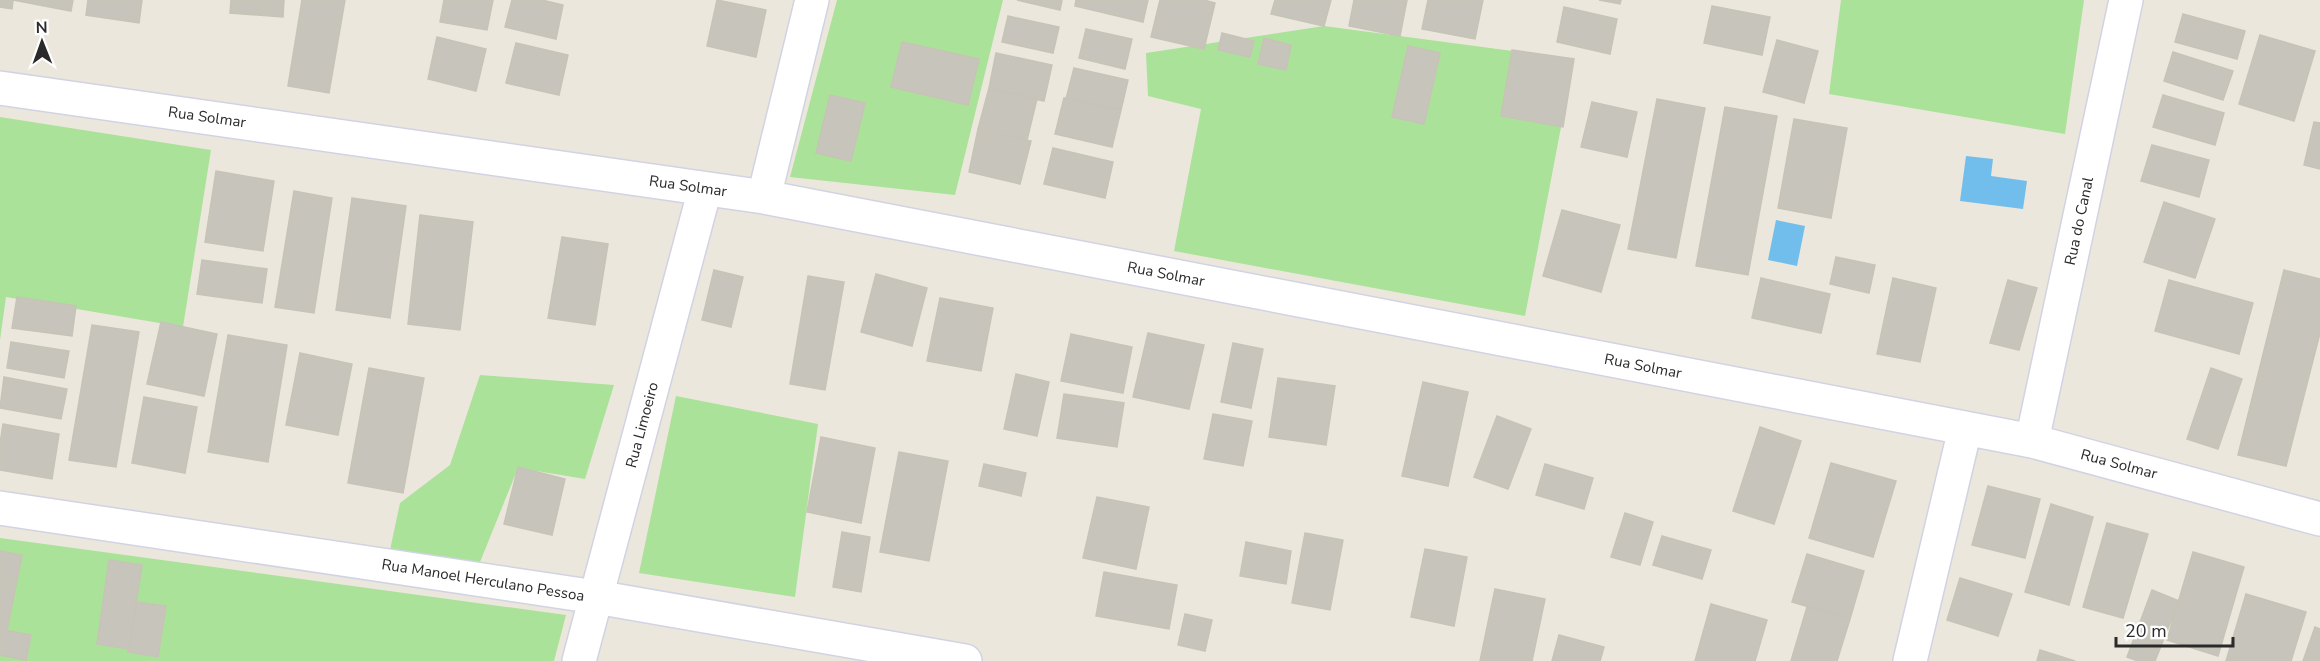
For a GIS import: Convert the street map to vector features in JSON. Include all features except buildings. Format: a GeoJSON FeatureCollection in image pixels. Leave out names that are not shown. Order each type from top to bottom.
{"type":"FeatureCollection","features":[{"type":"Feature","properties":{"kind":"street"},"geometry":{"type":"LineString","coordinates":[[764,196],[812,0]]}},
{"type":"Feature","properties":{"kind":"street","name":"Rua do Canal"},"geometry":{"type":"LineString","coordinates":[[2032,441],[2126,0]]}},
{"type":"Feature","properties":{"kind":"street","name":"Rua Solmar"},"geometry":{"type":"LineString","coordinates":[[0,88],[764,196],[2032,441],[2320,519]]}},
{"type":"Feature","properties":{"kind":"street","name":"Rua Limoeiro"},"geometry":{"type":"LineString","coordinates":[[579,661],[705,189]]}},
{"type":"Feature","properties":{"kind":"street"},"geometry":{"type":"LineString","coordinates":[[1911,661],[1965,429]]}},
{"type":"Feature","properties":{"kind":"street","name":"Rua Manoel Herculano Pessoa"},"geometry":{"type":"LineString","coordinates":[[0,508],[596,597],[965,661]]}},
{"type":"Feature","properties":{"kind":"green space"},"geometry":{"type":"Polygon","coordinates":[[[837,0],[1003,0],[955,195],[790,177],[837,0]]]}},
{"type":"Feature","properties":{"kind":"green space"},"geometry":{"type":"Polygon","coordinates":[[[1841,0],[2084,0],[2065,134],[1829,94],[1841,0]]]}},
{"type":"Feature","properties":{"kind":"green space"},"geometry":{"type":"Polygon","coordinates":[[[1324,26],[1574,59],[1525,316],[1174,251],[1201,109],[1148,96],[1146,53],[1324,26]]]}},
{"type":"Feature","properties":{"kind":"green space"},"geometry":{"type":"Polygon","coordinates":[[[0,117],[211,150],[183,327],[6,297],[0,340],[0,117]]]}},
{"type":"Feature","properties":{"kind":"green space"},"geometry":{"type":"Polygon","coordinates":[[[480,375],[614,385],[585,479],[518,468],[478,567],[390,550],[400,503],[450,465],[480,375]]]}},
{"type":"Feature","properties":{"kind":"green space"},"geometry":{"type":"Polygon","coordinates":[[[676,396],[818,424],[795,597],[639,573],[676,396]]]}},
{"type":"Feature","properties":{"kind":"green space"},"geometry":{"type":"Polygon","coordinates":[[[0,538],[566,615],[554,661],[0,661],[0,538]]]}},
{"type":"Feature","properties":{"kind":"water"},"geometry":{"type":"Polygon","coordinates":[[[1966,156],[1993,159],[1991,176],[2027,181],[2023,209],[1960,201],[1966,156]]]}},
{"type":"Feature","properties":{"kind":"water"},"geometry":{"type":"Polygon","coordinates":[[[1776,220],[1805,226],[1797,266],[1768,260],[1776,220]]]}}]}
